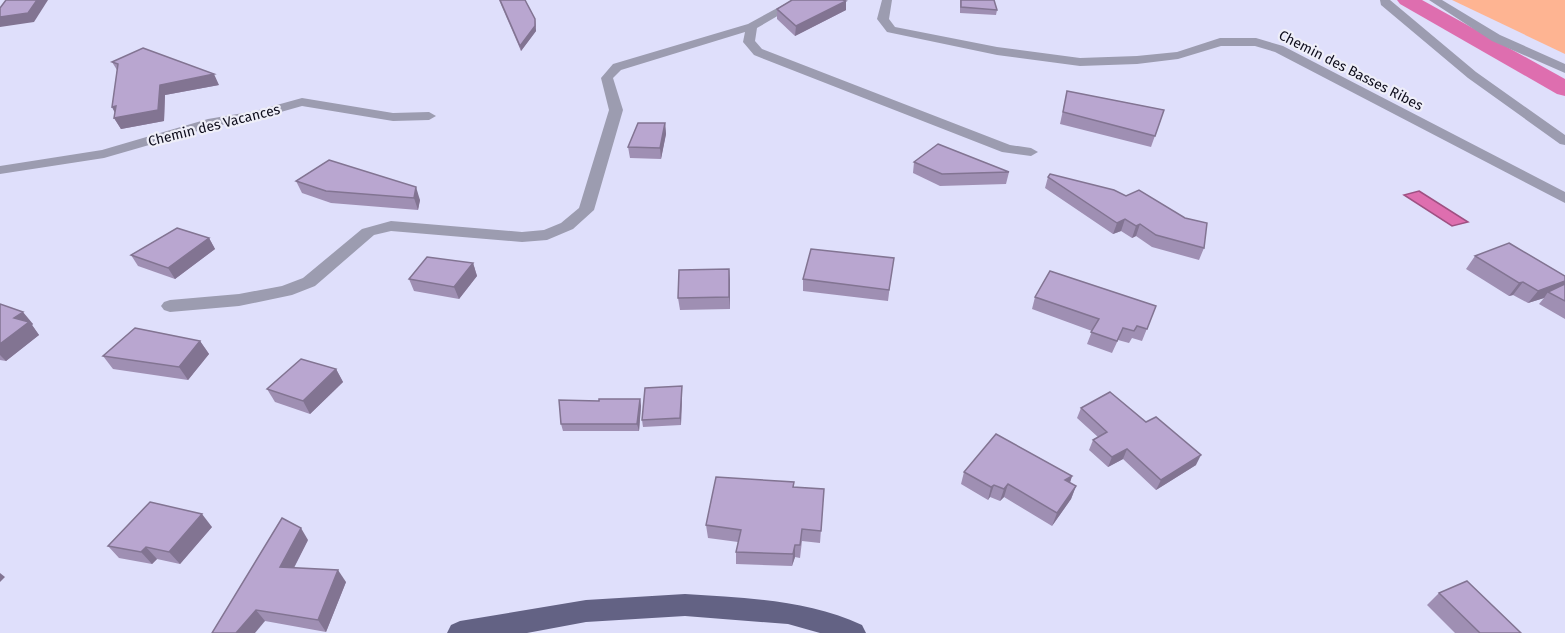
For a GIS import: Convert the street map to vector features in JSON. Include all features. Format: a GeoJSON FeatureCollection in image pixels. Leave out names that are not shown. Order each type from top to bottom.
{"type":"FeatureCollection","features":[{"type":"Feature","properties":{"kind":"main road"},"geometry":{"type":"LineString","coordinates":[[460,633],[586,611],[685,605],[788,613],[838,626],[853,633]]}},
{"type":"Feature","properties":{"kind":"street"},"geometry":{"type":"LineString","coordinates":[[170,306],[239,300],[286,291],[309,282],[368,231],[391,226],[522,237],[547,235],[567,226],[586,210],[616,110],[607,78],[617,67],[752,26],[800,0]]}},
{"type":"Feature","properties":{"kind":"street","name":"Chemin des Basses Ribes"},"geometry":{"type":"LineString","coordinates":[[887,0],[884,19],[891,30],[997,51],[1080,62],[1137,60],[1178,55],[1220,42],[1256,42],[1280,48],[1565,198]]}},
{"type":"Feature","properties":{"kind":"street"},"geometry":{"type":"LineString","coordinates":[[1385,0],[1385,3],[1472,75],[1565,141]]}},
{"type":"Feature","properties":{"kind":"street"},"geometry":{"type":"LineString","coordinates":[[1434,0],[1496,38],[1565,69]]}},
{"type":"Feature","properties":{"kind":"street"},"geometry":{"type":"LineString","coordinates":[[752,26],[749,42],[758,52],[1008,149],[1031,152]]}},
{"type":"Feature","properties":{"kind":"street","name":"Chemin des Vacances"},"geometry":{"type":"LineString","coordinates":[[0,170],[104,154],[213,122],[256,115],[302,102],[393,117],[429,116]]}},
{"type":"Feature","properties":{"kind":"shaded area"},"geometry":{"type":"Polygon","coordinates":[[[1452,0],[1565,0],[1565,54],[1452,0]]]}},
{"type":"Feature","properties":{"kind":"shaded area"},"geometry":{"type":"Polygon","coordinates":[[[1419,191],[1468,222],[1452,226],[1404,195],[1419,191]]]}},
{"type":"Feature","properties":{"kind":"building"},"geometry":{"type":"Polygon","coordinates":[[[6,0],[37,0],[28,13],[0,17],[0,8],[6,0]]]}},
{"type":"Feature","properties":{"kind":"building"},"geometry":{"type":"Polygon","coordinates":[[[500,0],[525,0],[535,19],[535,26],[520,46],[500,0]]]}},
{"type":"Feature","properties":{"kind":"building"},"geometry":{"type":"Polygon","coordinates":[[[792,0],[846,1],[796,26],[777,9],[792,0]]]}},
{"type":"Feature","properties":{"kind":"building"},"geometry":{"type":"Polygon","coordinates":[[[961,0],[994,0],[997,10],[961,7],[961,0]]]}},
{"type":"Feature","properties":{"kind":"building"},"geometry":{"type":"Polygon","coordinates":[[[143,48],[214,74],[160,85],[158,110],[114,118],[116,106],[112,107],[118,64],[112,62],[143,48]]]}},
{"type":"Feature","properties":{"kind":"building"},"geometry":{"type":"Polygon","coordinates":[[[1067,91],[1164,110],[1155,136],[1063,112],[1067,91]]]}},
{"type":"Feature","properties":{"kind":"building"},"geometry":{"type":"Polygon","coordinates":[[[638,123],[665,123],[660,148],[628,147],[638,123]]]}},
{"type":"Feature","properties":{"kind":"building"},"geometry":{"type":"Polygon","coordinates":[[[938,144],[1009,172],[942,174],[914,162],[938,144]]]}},
{"type":"Feature","properties":{"kind":"building"},"geometry":{"type":"Polygon","coordinates":[[[329,160],[416,187],[414,198],[326,191],[296,181],[329,160]]]}},
{"type":"Feature","properties":{"kind":"building"},"geometry":{"type":"Polygon","coordinates":[[[1050,174],[1114,190],[1126,196],[1139,190],[1185,218],[1207,223],[1204,248],[1156,235],[1140,224],[1136,226],[1125,219],[1117,223],[1048,177],[1050,174]]]}},
{"type":"Feature","properties":{"kind":"building"},"geometry":{"type":"Polygon","coordinates":[[[177,228],[209,238],[168,268],[131,255],[177,228]]]}},
{"type":"Feature","properties":{"kind":"building"},"geometry":{"type":"Polygon","coordinates":[[[1509,243],[1565,276],[1565,281],[1538,291],[1523,282],[1519,283],[1475,256],[1509,243]]]}},
{"type":"Feature","properties":{"kind":"building"},"geometry":{"type":"Polygon","coordinates":[[[811,249],[894,258],[889,290],[803,279],[811,249]]]}},
{"type":"Feature","properties":{"kind":"building"},"geometry":{"type":"Polygon","coordinates":[[[427,257],[473,263],[454,287],[409,279],[427,257]]]}},
{"type":"Feature","properties":{"kind":"building"},"geometry":{"type":"Polygon","coordinates":[[[729,269],[729,297],[678,298],[679,270],[729,269]]]}},
{"type":"Feature","properties":{"kind":"building"},"geometry":{"type":"Polygon","coordinates":[[[1050,271],[1156,306],[1147,329],[1137,326],[1134,331],[1123,328],[1117,341],[1091,332],[1099,319],[1035,297],[1050,271]]]}},
{"type":"Feature","properties":{"kind":"building"},"geometry":{"type":"Polygon","coordinates":[[[1565,284],[1565,301],[1548,292],[1565,284]]]}},
{"type":"Feature","properties":{"kind":"building"},"geometry":{"type":"Polygon","coordinates":[[[0,304],[23,312],[14,318],[29,322],[0,344],[0,304]]]}},
{"type":"Feature","properties":{"kind":"building"},"geometry":{"type":"Polygon","coordinates":[[[135,328],[200,341],[179,367],[103,356],[135,328]]]}},
{"type":"Feature","properties":{"kind":"building"},"geometry":{"type":"Polygon","coordinates":[[[301,359],[336,369],[303,401],[267,389],[301,359]]]}},
{"type":"Feature","properties":{"kind":"building"},"geometry":{"type":"Polygon","coordinates":[[[682,386],[680,418],[642,420],[645,388],[682,386]]]}},
{"type":"Feature","properties":{"kind":"building"},"geometry":{"type":"Polygon","coordinates":[[[1110,392],[1146,422],[1156,417],[1201,455],[1161,480],[1127,449],[1112,457],[1093,440],[1107,432],[1081,408],[1110,392]]]}},
{"type":"Feature","properties":{"kind":"building"},"geometry":{"type":"Polygon","coordinates":[[[599,399],[640,399],[637,424],[561,424],[559,400],[599,401],[599,399]]]}},
{"type":"Feature","properties":{"kind":"building"},"geometry":{"type":"Polygon","coordinates":[[[996,434],[1072,476],[1065,480],[1076,486],[1057,513],[1008,484],[1004,489],[994,485],[991,487],[964,472],[996,434]]]}},
{"type":"Feature","properties":{"kind":"building"},"geometry":{"type":"Polygon","coordinates":[[[716,477],[794,482],[793,487],[824,489],[821,531],[802,529],[800,545],[795,545],[793,554],[736,552],[741,530],[706,525],[716,477]]]}},
{"type":"Feature","properties":{"kind":"building"},"geometry":{"type":"Polygon","coordinates":[[[150,502],[202,514],[169,552],[146,547],[141,552],[108,546],[150,502]]]}},
{"type":"Feature","properties":{"kind":"building"},"geometry":{"type":"Polygon","coordinates":[[[282,518],[301,528],[280,567],[338,570],[318,620],[256,610],[236,633],[212,633],[282,518]]]}},
{"type":"Feature","properties":{"kind":"building"},"geometry":{"type":"Polygon","coordinates":[[[1467,581],[1521,633],[1480,633],[1439,593],[1467,581]]]}},
{"type":"Feature","properties":{"kind":"waterway"},"geometry":{"type":"LineString","coordinates":[[1407,0],[1565,89]]}}]}
